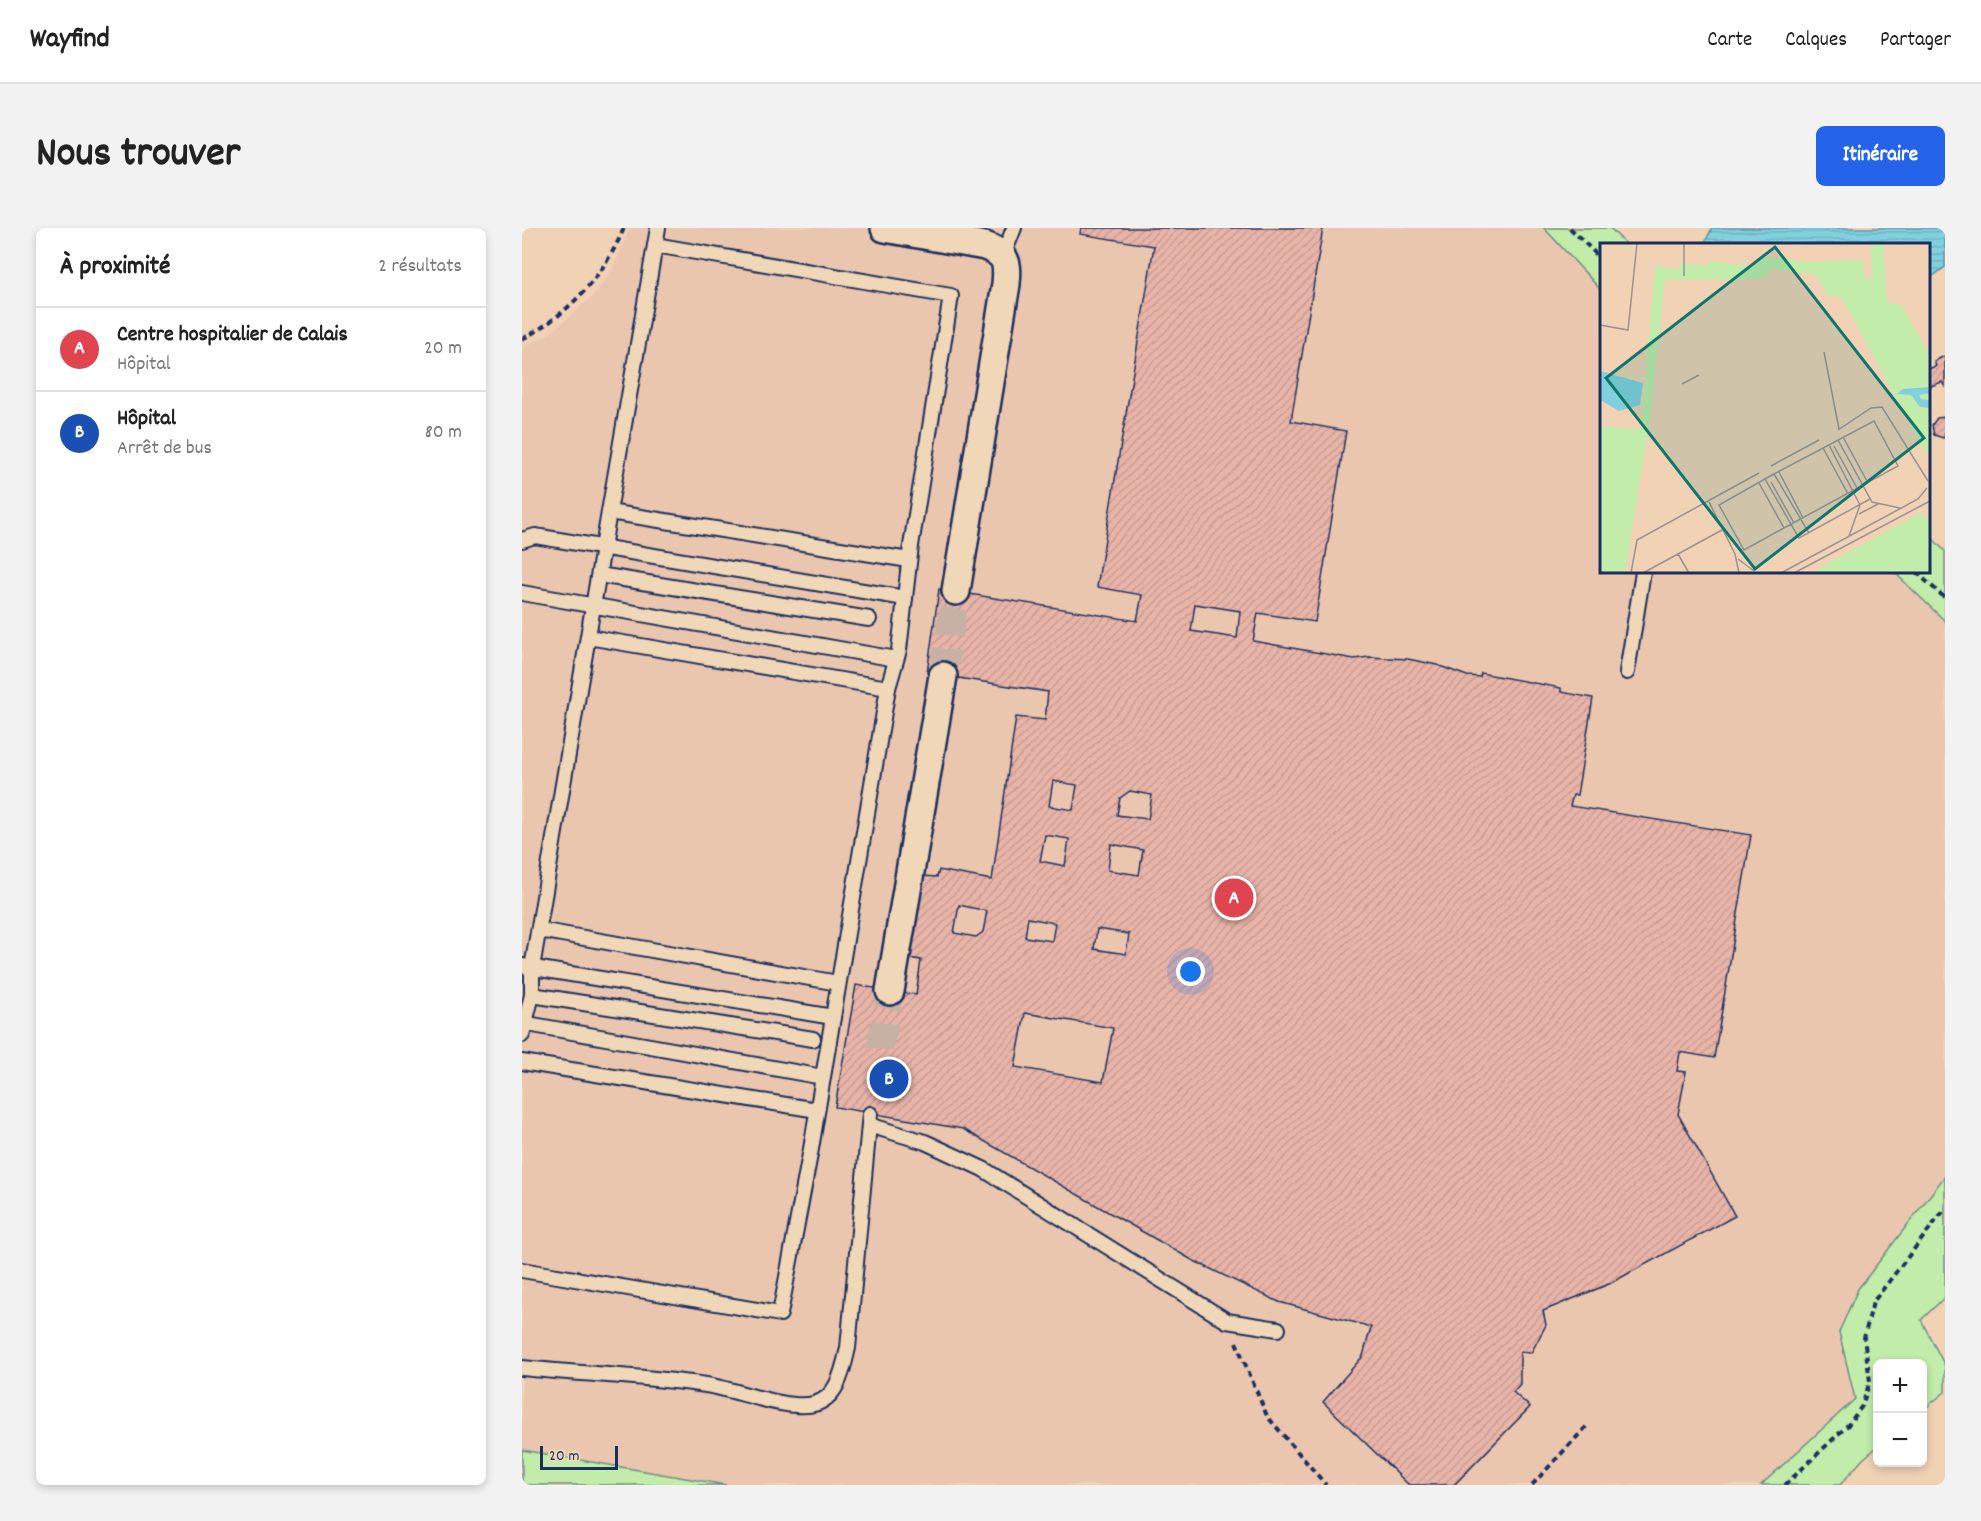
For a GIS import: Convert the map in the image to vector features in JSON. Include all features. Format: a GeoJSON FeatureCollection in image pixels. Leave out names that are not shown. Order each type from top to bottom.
{"type":"FeatureCollection","features":[{"type":"Feature","properties":{"kind":"street"},"geometry":{"type":"LineString","coordinates":[[885,228],[977,244],[995,250],[1003,256],[1007,264],[1006,284],[956,591]]}},
{"type":"Feature","properties":{"kind":"street"},"geometry":{"type":"LineString","coordinates":[[890,991],[942,676]]}},
{"type":"Feature","properties":{"kind":"lane"},"geometry":{"type":"LineString","coordinates":[[658,228],[539,930],[527,967],[532,995],[523,1027],[823,1077]]}},
{"type":"Feature","properties":{"kind":"lane"},"geometry":{"type":"LineString","coordinates":[[1003,256],[1014,228]]}},
{"type":"Feature","properties":{"kind":"lane"},"geometry":{"type":"LineString","coordinates":[[522,1270],[780,1314],[818,1110],[888,688],[896,659],[909,560],[951,296],[655,245]]}},
{"type":"Feature","properties":{"kind":"lane"},"geometry":{"type":"LineString","coordinates":[[609,512],[909,560]]}},
{"type":"Feature","properties":{"kind":"lane"},"geometry":{"type":"LineString","coordinates":[[522,540],[535,536],[905,598]]}},
{"type":"Feature","properties":{"kind":"lane"},"geometry":{"type":"LineString","coordinates":[[1627,672],[1643,573]]}},
{"type":"Feature","properties":{"kind":"lane"},"geometry":{"type":"LineString","coordinates":[[599,575],[869,619]]}},
{"type":"Feature","properties":{"kind":"lane"},"geometry":{"type":"LineString","coordinates":[[522,593],[896,659]]}},
{"type":"Feature","properties":{"kind":"lane"},"geometry":{"type":"LineString","coordinates":[[588,637],[888,688]]}},
{"type":"Feature","properties":{"kind":"lane"},"geometry":{"type":"LineString","coordinates":[[539,930],[838,983]]}},
{"type":"Feature","properties":{"kind":"lane"},"geometry":{"type":"LineString","coordinates":[[527,967],[833,1017]]}},
{"type":"Feature","properties":{"kind":"lane"},"geometry":{"type":"LineString","coordinates":[[532,995],[813,1039]]}},
{"type":"Feature","properties":{"kind":"lane"},"geometry":{"type":"LineString","coordinates":[[522,1062],[818,1110]]}},
{"type":"Feature","properties":{"kind":"lane"},"geometry":{"type":"LineString","coordinates":[[523,1368],[688,1382],[800,1406],[814,1404],[825,1399],[839,1381],[848,1348],[869,1120],[925,1142],[983,1169],[1227,1322],[1278,1329]]}},
{"type":"Feature","properties":{"kind":"path"},"geometry":{"type":"LineString","coordinates":[[522,339],[548,324],[578,298],[607,261],[624,228]]}},
{"type":"Feature","properties":{"kind":"path"},"geometry":{"type":"LineString","coordinates":[[1570,228],[1600,258]]}},
{"type":"Feature","properties":{"kind":"path"},"geometry":{"type":"LineString","coordinates":[[1917,573],[1945,598]]}},
{"type":"Feature","properties":{"kind":"path"},"geometry":{"type":"LineString","coordinates":[[1785,1485],[1848,1425],[1862,1406],[1870,1381],[1864,1338],[1873,1302],[1945,1209]]}},
{"type":"Feature","properties":{"kind":"path"},"geometry":{"type":"LineString","coordinates":[[1227,1322],[1267,1416],[1326,1485]]}},
{"type":"Feature","properties":{"kind":"path"},"geometry":{"type":"LineString","coordinates":[[1532,1485],[1587,1426]]}},
{"type":"Feature","properties":{"kind":"shaded area"},"geometry":{"type":"Polygon","coordinates":[[[630,228],[1544,228],[1600,289],[1600,573],[1895,573],[1945,621],[1945,1176],[1858,1289],[1839,1332],[1855,1399],[1761,1485],[726,1485],[522,1450],[522,348],[549,334],[591,298],[613,268],[630,228]]]}},
{"type":"Feature","properties":{"kind":"green space"},"geometry":{"type":"Polygon","coordinates":[[[1544,228],[1610,228],[1625,243],[1600,243],[1600,289],[1544,228]]]}},
{"type":"Feature","properties":{"kind":"green space"},"geometry":{"type":"Polygon","coordinates":[[[1930,536],[1945,551],[1945,621],[1895,573],[1930,573],[1930,536]]]}},
{"type":"Feature","properties":{"kind":"green space"},"geometry":{"type":"Polygon","coordinates":[[[1945,1176],[1945,1297],[1921,1320],[1945,1366],[1945,1392],[1927,1407],[1927,1359],[1873,1359],[1873,1450],[1840,1485],[1761,1485],[1855,1399],[1839,1332],[1858,1289],[1945,1176]]]}},
{"type":"Feature","properties":{"kind":"green space"},"geometry":{"type":"Polygon","coordinates":[[[522,1450],[726,1485],[522,1485],[522,1450]]]}},
{"type":"Feature","properties":{"kind":"water"},"geometry":{"type":"Polygon","coordinates":[[[1712,228],[1945,228],[1945,267],[1930,278],[1930,243],[1704,243],[1712,228]]]}},
{"type":"Feature","properties":{"kind":"building"},"geometry":{"type":"Polygon","coordinates":[[[1081,228],[1323,228],[1291,421],[1346,431],[1315,622],[1258,613],[1253,641],[1354,659],[1369,657],[1408,659],[1437,665],[1467,676],[1480,677],[1481,673],[1561,688],[1561,692],[1593,698],[1577,795],[1573,795],[1570,806],[1751,835],[1714,1058],[1680,1052],[1677,1071],[1686,1072],[1678,1114],[1735,1216],[1609,1284],[1543,1311],[1546,1325],[1531,1353],[1520,1352],[1520,1384],[1513,1392],[1530,1407],[1454,1485],[1409,1485],[1323,1402],[1363,1356],[1371,1327],[1279,1302],[1192,1260],[963,1129],[835,1107],[856,985],[916,995],[921,960],[908,958],[922,876],[937,877],[939,870],[992,880],[1016,717],[1045,720],[1048,692],[927,673],[939,589],[1137,621],[1142,595],[1097,587],[1154,246],[1080,234],[1081,228]],[[1195,604],[1191,631],[1237,638],[1240,611],[1195,604]],[[1053,781],[1049,806],[1073,810],[1077,785],[1053,781]],[[1130,791],[1120,798],[1117,815],[1148,819],[1152,795],[1130,791]],[[1045,835],[1040,861],[1065,866],[1069,839],[1045,835]],[[1111,844],[1108,870],[1139,875],[1143,850],[1111,844]],[[959,905],[954,933],[976,937],[983,932],[987,911],[959,905]],[[1028,918],[1025,937],[1052,941],[1055,923],[1028,918]],[[1097,929],[1094,949],[1126,954],[1129,934],[1097,929]],[[1025,1013],[1015,1067],[1103,1082],[1113,1028],[1025,1013]]]}},
{"type":"Feature","properties":{"kind":"building"},"geometry":{"type":"Polygon","coordinates":[[[1945,356],[1945,387],[1942,382],[1930,386],[1930,368],[1936,366],[1934,361],[1945,356]]]}},
{"type":"Feature","properties":{"kind":"building"},"geometry":{"type":"Polygon","coordinates":[[[1945,417],[1945,437],[1934,435],[1932,425],[1937,418],[1945,417]]]}},
{"type":"Feature","properties":{"kind":"tunnel"},"geometry":{"type":"LineString","coordinates":[[943,676],[956,591]]}},
{"type":"Feature","properties":{"kind":"tunnel"},"geometry":{"type":"LineString","coordinates":[[880,1049],[890,991]]}},
{"type":"Feature","properties":{"kind":"place","name":"Centre hospitalier de Calais"},"geometry":{"type":"Point","coordinates":[1234,898]}},
{"type":"Feature","properties":{"kind":"place","name":"Hôpital"},"geometry":{"type":"Point","coordinates":[889,1079]}}]}
